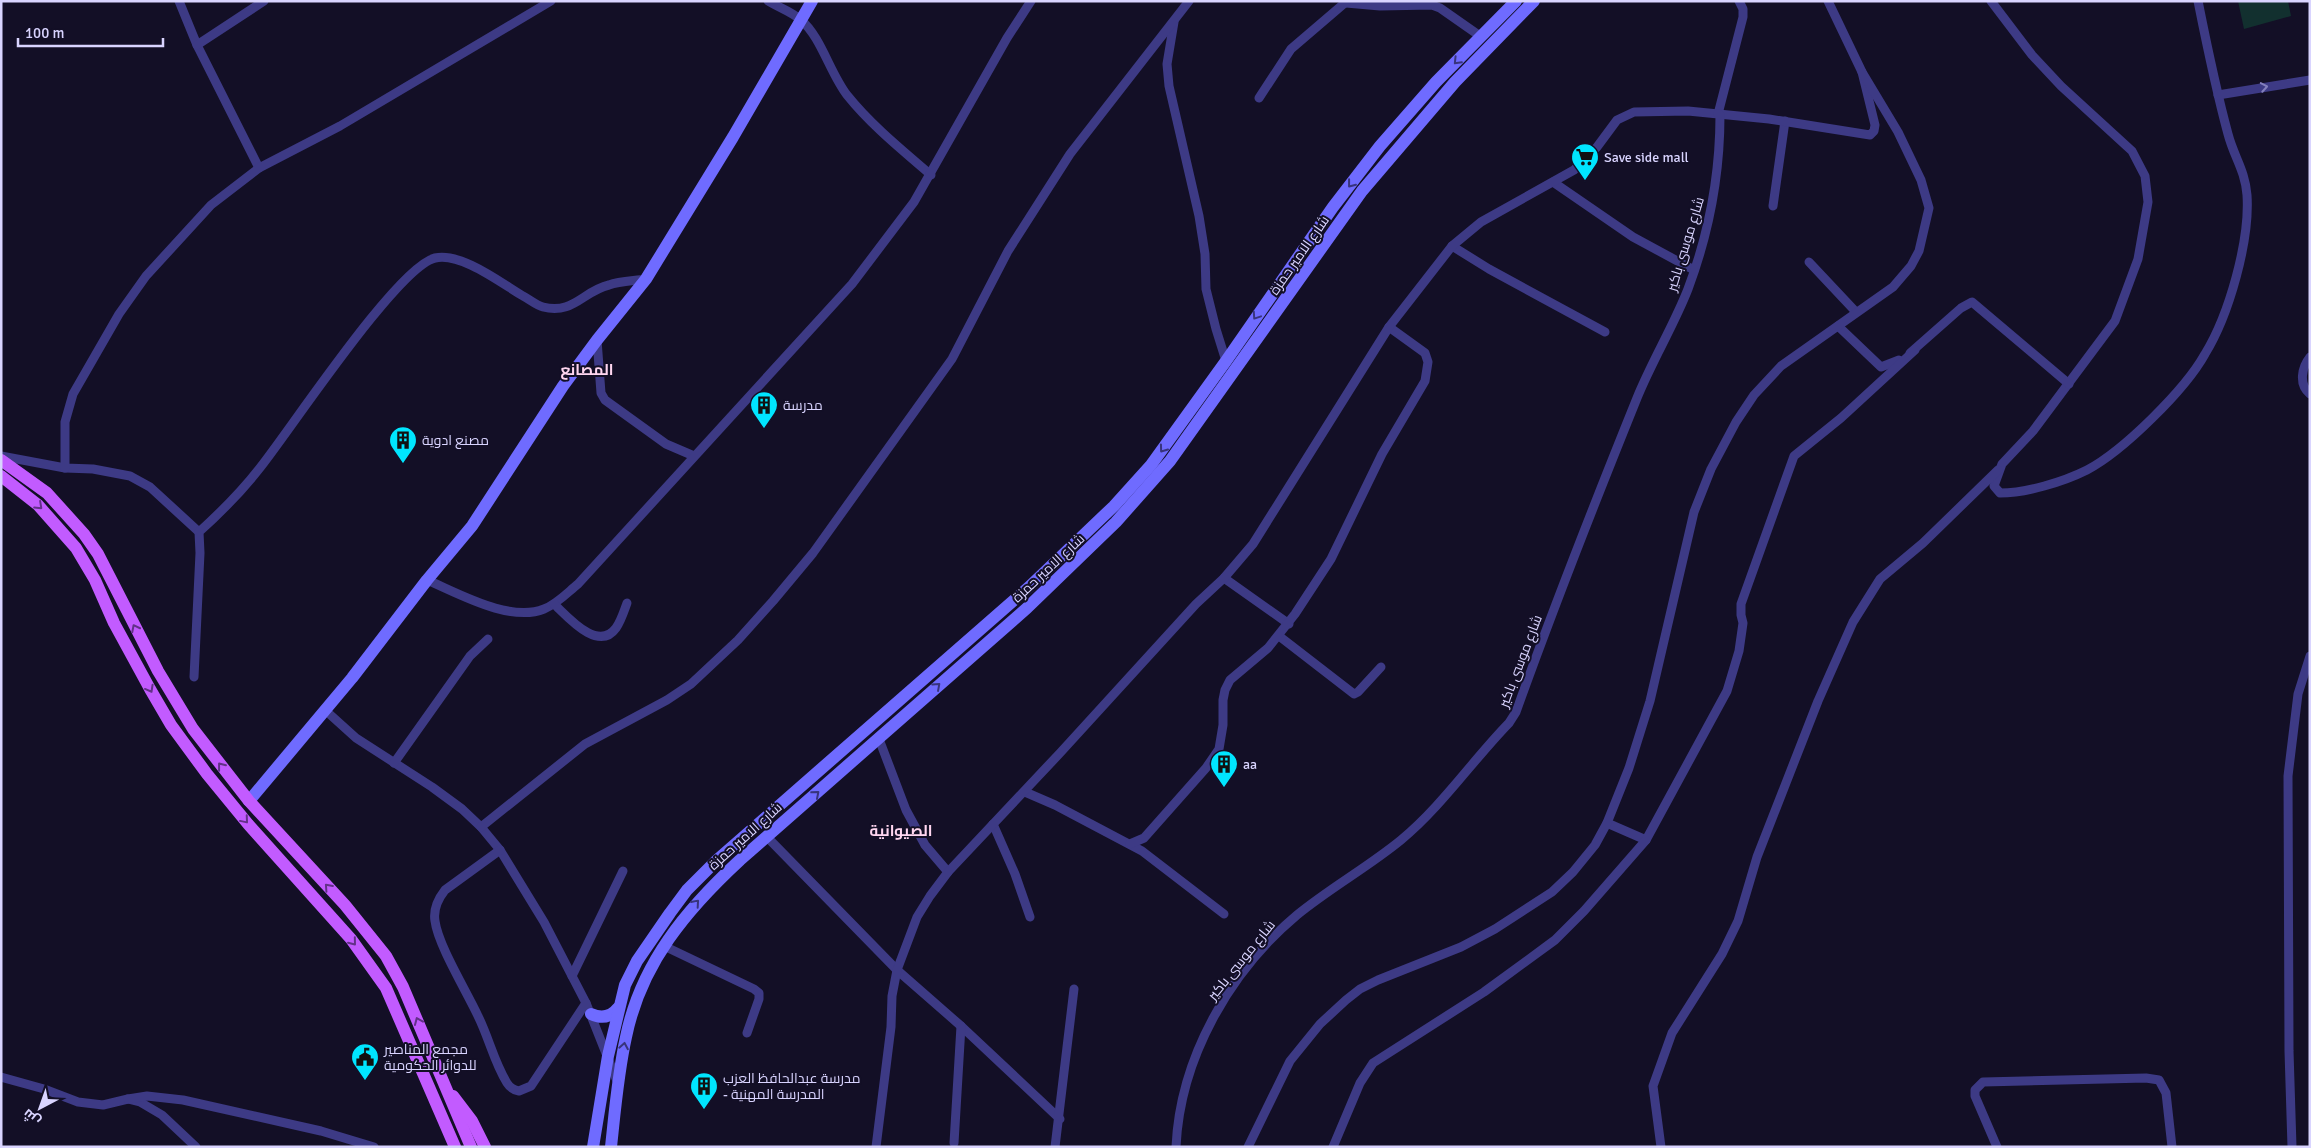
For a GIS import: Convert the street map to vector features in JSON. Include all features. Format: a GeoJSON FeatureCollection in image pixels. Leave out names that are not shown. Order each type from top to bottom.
{"type":"FeatureCollection","features":[{"type":"Feature","properties":{"kind":"main road"},"geometry":{"type":"LineString","coordinates":[[249,801],[325,710],[472,526],[563,386],[646,279],[729,145],[812,1]]}},
{"type":"Feature","properties":{"kind":"main road","name":"شارع الامير حمزة"},"geometry":{"type":"LineString","coordinates":[[593,1147],[608,1056],[625,985],[641,954],[670,912],[700,876],[1029,587],[1086,534],[1151,465],[1226,361],[1333,206],[1380,146],[1412,108],[1516,1]]}},
{"type":"Feature","properties":{"kind":"main road","name":"شارع الامير حمزة"},"geometry":{"type":"LineString","coordinates":[[611,1147],[618,1082],[626,1034],[648,972],[684,917],[705,892],[1027,608],[1116,522],[1170,461],[1362,191],[1388,158],[1455,82],[1534,1]]}},
{"type":"Feature","properties":{"kind":"main road"},"geometry":{"type":"LineString","coordinates":[[1280,283],[1292,291]]}},
{"type":"Feature","properties":{"kind":"main road"},"geometry":{"type":"LineString","coordinates":[[1,460],[47,493],[84,534],[98,554],[158,671],[188,721],[249,801],[345,906],[386,956],[403,988],[471,1147]]}},
{"type":"Feature","properties":{"kind":"main road"},"geometry":{"type":"LineString","coordinates":[[1,476],[38,504],[76,548],[95,580],[114,623],[171,725],[219,788],[351,939],[377,974],[386,988],[455,1147]]}},
{"type":"Feature","properties":{"kind":"main road"},"geometry":{"type":"LineString","coordinates":[[588,1008],[597,1016],[609,1016],[618,1008]]}},
{"type":"Feature","properties":{"kind":"main road"},"geometry":{"type":"LineString","coordinates":[[446,1089],[472,1121],[485,1147]]}},
{"type":"Feature","properties":{"kind":"main road"},"geometry":{"type":"LineString","coordinates":[[596,1125],[613,1128]]}},
{"type":"Feature","properties":{"kind":"street"},"geometry":{"type":"LineString","coordinates":[[179,1],[197,45],[259,168]]}},
{"type":"Feature","properties":{"kind":"street"},"geometry":{"type":"LineString","coordinates":[[197,45],[264,1]]}},
{"type":"Feature","properties":{"kind":"street"},"geometry":{"type":"LineString","coordinates":[[65,468],[65,422],[73,394],[120,314],[146,276],[211,205],[259,168],[340,126],[552,1]]}},
{"type":"Feature","properties":{"kind":"street"},"geometry":{"type":"LineString","coordinates":[[768,1],[801,20],[819,45],[835,78],[849,97],[888,137],[930,175]]}},
{"type":"Feature","properties":{"kind":"street"},"geometry":{"type":"LineString","coordinates":[[427,580],[473,600],[506,611],[523,613],[542,610],[554,604],[584,578],[852,284],[914,202],[1006,38],[1031,1]]}},
{"type":"Feature","properties":{"kind":"street"},"geometry":{"type":"LineString","coordinates":[[481,827],[585,744],[666,700],[691,684],[738,640],[778,595],[813,553],[952,359],[1008,251],[1070,154],[1189,1]]}},
{"type":"Feature","properties":{"kind":"street"},"geometry":{"type":"LineString","coordinates":[[1718,114],[1743,17],[1743,8],[1739,1]]}},
{"type":"Feature","properties":{"kind":"street"},"geometry":{"type":"LineString","coordinates":[[1248,1147],[1290,1061],[1320,1024],[1346,1000],[1360,989],[1378,980],[1461,946],[1521,913],[1552,892],[1573,872],[1595,846],[1607,823],[1629,768],[1650,701],[1694,512],[1711,469],[1742,411],[1770,376],[1791,358],[1893,287],[1911,266],[1919,251],[1929,208],[1921,180],[1898,132],[1862,72],[1828,1]]}},
{"type":"Feature","properties":{"kind":"street"},"geometry":{"type":"LineString","coordinates":[[1660,1147],[1653,1086],[1672,1033],[1722,954],[1738,921],[1757,857],[1818,701],[1853,622],[1880,580],[1923,543],[1999,469],[2033,430],[2102,341],[2120,310],[2138,259],[2147,213],[2147,183],[2143,170],[2132,151],[2061,86],[2017,36],[1991,1]]}},
{"type":"Feature","properties":{"kind":"street"},"geometry":{"type":"LineString","coordinates":[[1999,469],[1994,486],[2000,493],[2060,481],[2087,469],[2117,448],[2146,422],[2188,378],[2205,355],[2224,314],[2238,264],[2247,196],[2243,169],[2229,138],[2218,95],[2198,1]]}},
{"type":"Feature","properties":{"kind":"street"},"geometry":{"type":"LineString","coordinates":[[1259,98],[1291,50],[1312,30],[1347,2],[1373,6],[1432,5],[1440,8],[1480,36]]}},
{"type":"Feature","properties":{"kind":"street"},"geometry":{"type":"LineString","coordinates":[[1175,21],[1167,64],[1169,86],[1199,216],[1205,254],[1206,289],[1226,361]]}},
{"type":"Feature","properties":{"kind":"street"},"geometry":{"type":"LineString","coordinates":[[876,1147],[897,970],[917,917],[948,872],[1025,792],[1196,604],[1224,578],[1253,544],[1389,327],[1452,246],[1481,222],[1574,170],[1597,147],[1618,120],[1634,112],[1662,110],[1718,114],[1785,121],[1870,135],[1874,131],[1875,125],[1862,72]]}},
{"type":"Feature","properties":{"kind":"street"},"geometry":{"type":"LineString","coordinates":[[2218,95],[2310,80]]}},
{"type":"Feature","properties":{"kind":"street","name":"شارع موسى باكير"},"geometry":{"type":"LineString","coordinates":[[1176,1147],[1177,1131],[1188,1079],[1199,1045],[1222,1002],[1257,957],[1298,914],[1403,839],[1438,804],[1509,723],[1516,712],[1599,492],[1648,373],[1687,290],[1694,270],[1717,177],[1721,134],[1720,115],[1718,114]]}},
{"type":"Feature","properties":{"kind":"street"},"geometry":{"type":"LineString","coordinates":[[1773,206],[1785,121]]}},
{"type":"Feature","properties":{"kind":"street"},"geometry":{"type":"LineString","coordinates":[[1553,182],[1633,237],[1694,270]]}},
{"type":"Feature","properties":{"kind":"street"},"geometry":{"type":"LineString","coordinates":[[1452,246],[1504,277],[1605,332]]}},
{"type":"Feature","properties":{"kind":"street"},"geometry":{"type":"LineString","coordinates":[[199,532],[257,472],[378,310],[416,268],[433,258],[447,257],[464,263],[542,307],[561,309],[574,305],[586,295],[608,285],[646,279]]}},
{"type":"Feature","properties":{"kind":"street"},"geometry":{"type":"LineString","coordinates":[[1809,262],[1856,312]]}},
{"type":"Feature","properties":{"kind":"street"},"geometry":{"type":"LineString","coordinates":[[1333,1147],[1360,1083],[1373,1063],[1484,992],[1555,940],[1584,911],[1646,840],[1727,691],[1739,651],[1743,623],[1740,614],[1741,604],[1794,456],[1841,418],[1961,308],[1972,302],[2069,384]]}},
{"type":"Feature","properties":{"kind":"street"},"geometry":{"type":"LineString","coordinates":[[1838,326],[1881,367],[1892,364],[1916,350]]}},
{"type":"Feature","properties":{"kind":"street"},"geometry":{"type":"LineString","coordinates":[[1130,844],[1144,838],[1206,768],[1218,749],[1223,725],[1223,700],[1230,680],[1279,636],[1289,624],[1331,559],[1382,454],[1427,376],[1428,362],[1425,353],[1389,327]]}},
{"type":"Feature","properties":{"kind":"street"},"geometry":{"type":"LineString","coordinates":[[597,340],[601,393],[605,400],[666,444],[694,456]]}},
{"type":"Feature","properties":{"kind":"street"},"geometry":{"type":"LineString","coordinates":[[2310,357],[2302,376],[2303,384],[2310,394]]}},
{"type":"Feature","properties":{"kind":"street"},"geometry":{"type":"LineString","coordinates":[[1,456],[65,468],[119,473],[141,480],[199,532],[200,553],[194,676]]}},
{"type":"Feature","properties":{"kind":"street"},"geometry":{"type":"LineString","coordinates":[[1224,578],[1289,624]]}},
{"type":"Feature","properties":{"kind":"street"},"geometry":{"type":"LineString","coordinates":[[554,604],[584,633],[600,635],[611,633],[616,628],[627,603]]}},
{"type":"Feature","properties":{"kind":"street"},"geometry":{"type":"LineString","coordinates":[[1279,636],[1354,694],[1381,667]]}},
{"type":"Feature","properties":{"kind":"street"},"geometry":{"type":"LineString","coordinates":[[394,763],[470,656],[488,639]]}},
{"type":"Feature","properties":{"kind":"street"},"geometry":{"type":"LineString","coordinates":[[2292,1147],[2289,1051],[2288,776],[2298,694],[2310,656]]}},
{"type":"Feature","properties":{"kind":"street"},"geometry":{"type":"LineString","coordinates":[[325,710],[356,738],[432,787],[481,827],[500,850],[544,922],[572,976],[588,1008],[618,1082]]}},
{"type":"Feature","properties":{"kind":"street"},"geometry":{"type":"LineString","coordinates":[[879,739],[906,810],[925,845],[948,872]]}},
{"type":"Feature","properties":{"kind":"street"},"geometry":{"type":"LineString","coordinates":[[1025,792],[1130,844],[1224,914]]}},
{"type":"Feature","properties":{"kind":"street"},"geometry":{"type":"LineString","coordinates":[[1607,823],[1646,840]]}},
{"type":"Feature","properties":{"kind":"street"},"geometry":{"type":"LineString","coordinates":[[993,824],[1015,874],[1030,917]]}},
{"type":"Feature","properties":{"kind":"street"},"geometry":{"type":"LineString","coordinates":[[766,837],[897,970],[961,1026],[1060,1118]]}},
{"type":"Feature","properties":{"kind":"street"},"geometry":{"type":"LineString","coordinates":[[500,850],[446,890],[436,904],[434,914],[440,939],[479,1018],[508,1086],[519,1091],[531,1086],[588,1008]]}},
{"type":"Feature","properties":{"kind":"street"},"geometry":{"type":"LineString","coordinates":[[572,976],[623,871]]}},
{"type":"Feature","properties":{"kind":"street"},"geometry":{"type":"LineString","coordinates":[[664,946],[754,988],[759,993],[747,1033]]}},
{"type":"Feature","properties":{"kind":"street"},"geometry":{"type":"LineString","coordinates":[[1055,1147],[1074,990]]}},
{"type":"Feature","properties":{"kind":"street"},"geometry":{"type":"LineString","coordinates":[[954,1143],[961,1026]]}},
{"type":"Feature","properties":{"kind":"street"},"geometry":{"type":"LineString","coordinates":[[1,1077],[44,1089],[78,1102],[103,1104],[147,1096],[183,1100],[321,1131],[374,1147]]}},
{"type":"Feature","properties":{"kind":"street"},"geometry":{"type":"LineString","coordinates":[[1997,1147],[1975,1096],[1975,1090],[1983,1082],[2146,1078],[2159,1080],[2166,1093],[2172,1147]]}},
{"type":"Feature","properties":{"kind":"street"},"geometry":{"type":"LineString","coordinates":[[128,1099],[153,1108],[196,1147]]}},
{"type":"Feature","properties":{"kind":"green space"},"geometry":{"type":"Polygon","coordinates":[[[2238,1],[2288,1],[2291,16],[2244,29],[2238,1]]]}},
{"type":"Feature","properties":{"kind":"place","name":"Save side mall"},"geometry":{"type":"Point","coordinates":[1585,181]}},
{"type":"Feature","properties":{"kind":"place","name":"مدرسة"},"geometry":{"type":"Point","coordinates":[764,429]}},
{"type":"Feature","properties":{"kind":"place","name":"مصنع ادوية"},"geometry":{"type":"Point","coordinates":[403,464]}},
{"type":"Feature","properties":{"kind":"place","name":"aa"},"geometry":{"type":"Point","coordinates":[1224,788]}},
{"type":"Feature","properties":{"kind":"place","name":"مجمع المناصير للدوائر الحكومية"},"geometry":{"type":"Point","coordinates":[365,1081]}},
{"type":"Feature","properties":{"kind":"place","name":"مدرسة عبدالحافظ العزب - المدرسة المهنية"},"geometry":{"type":"Point","coordinates":[704,1110]}},
{"type":"Feature","properties":{"kind":"district","name":"المصانع"},"geometry":{"type":"Point","coordinates":[587,370]}},
{"type":"Feature","properties":{"kind":"district","name":"الصيوانية"},"geometry":{"type":"Point","coordinates":[901,831]}}]}
